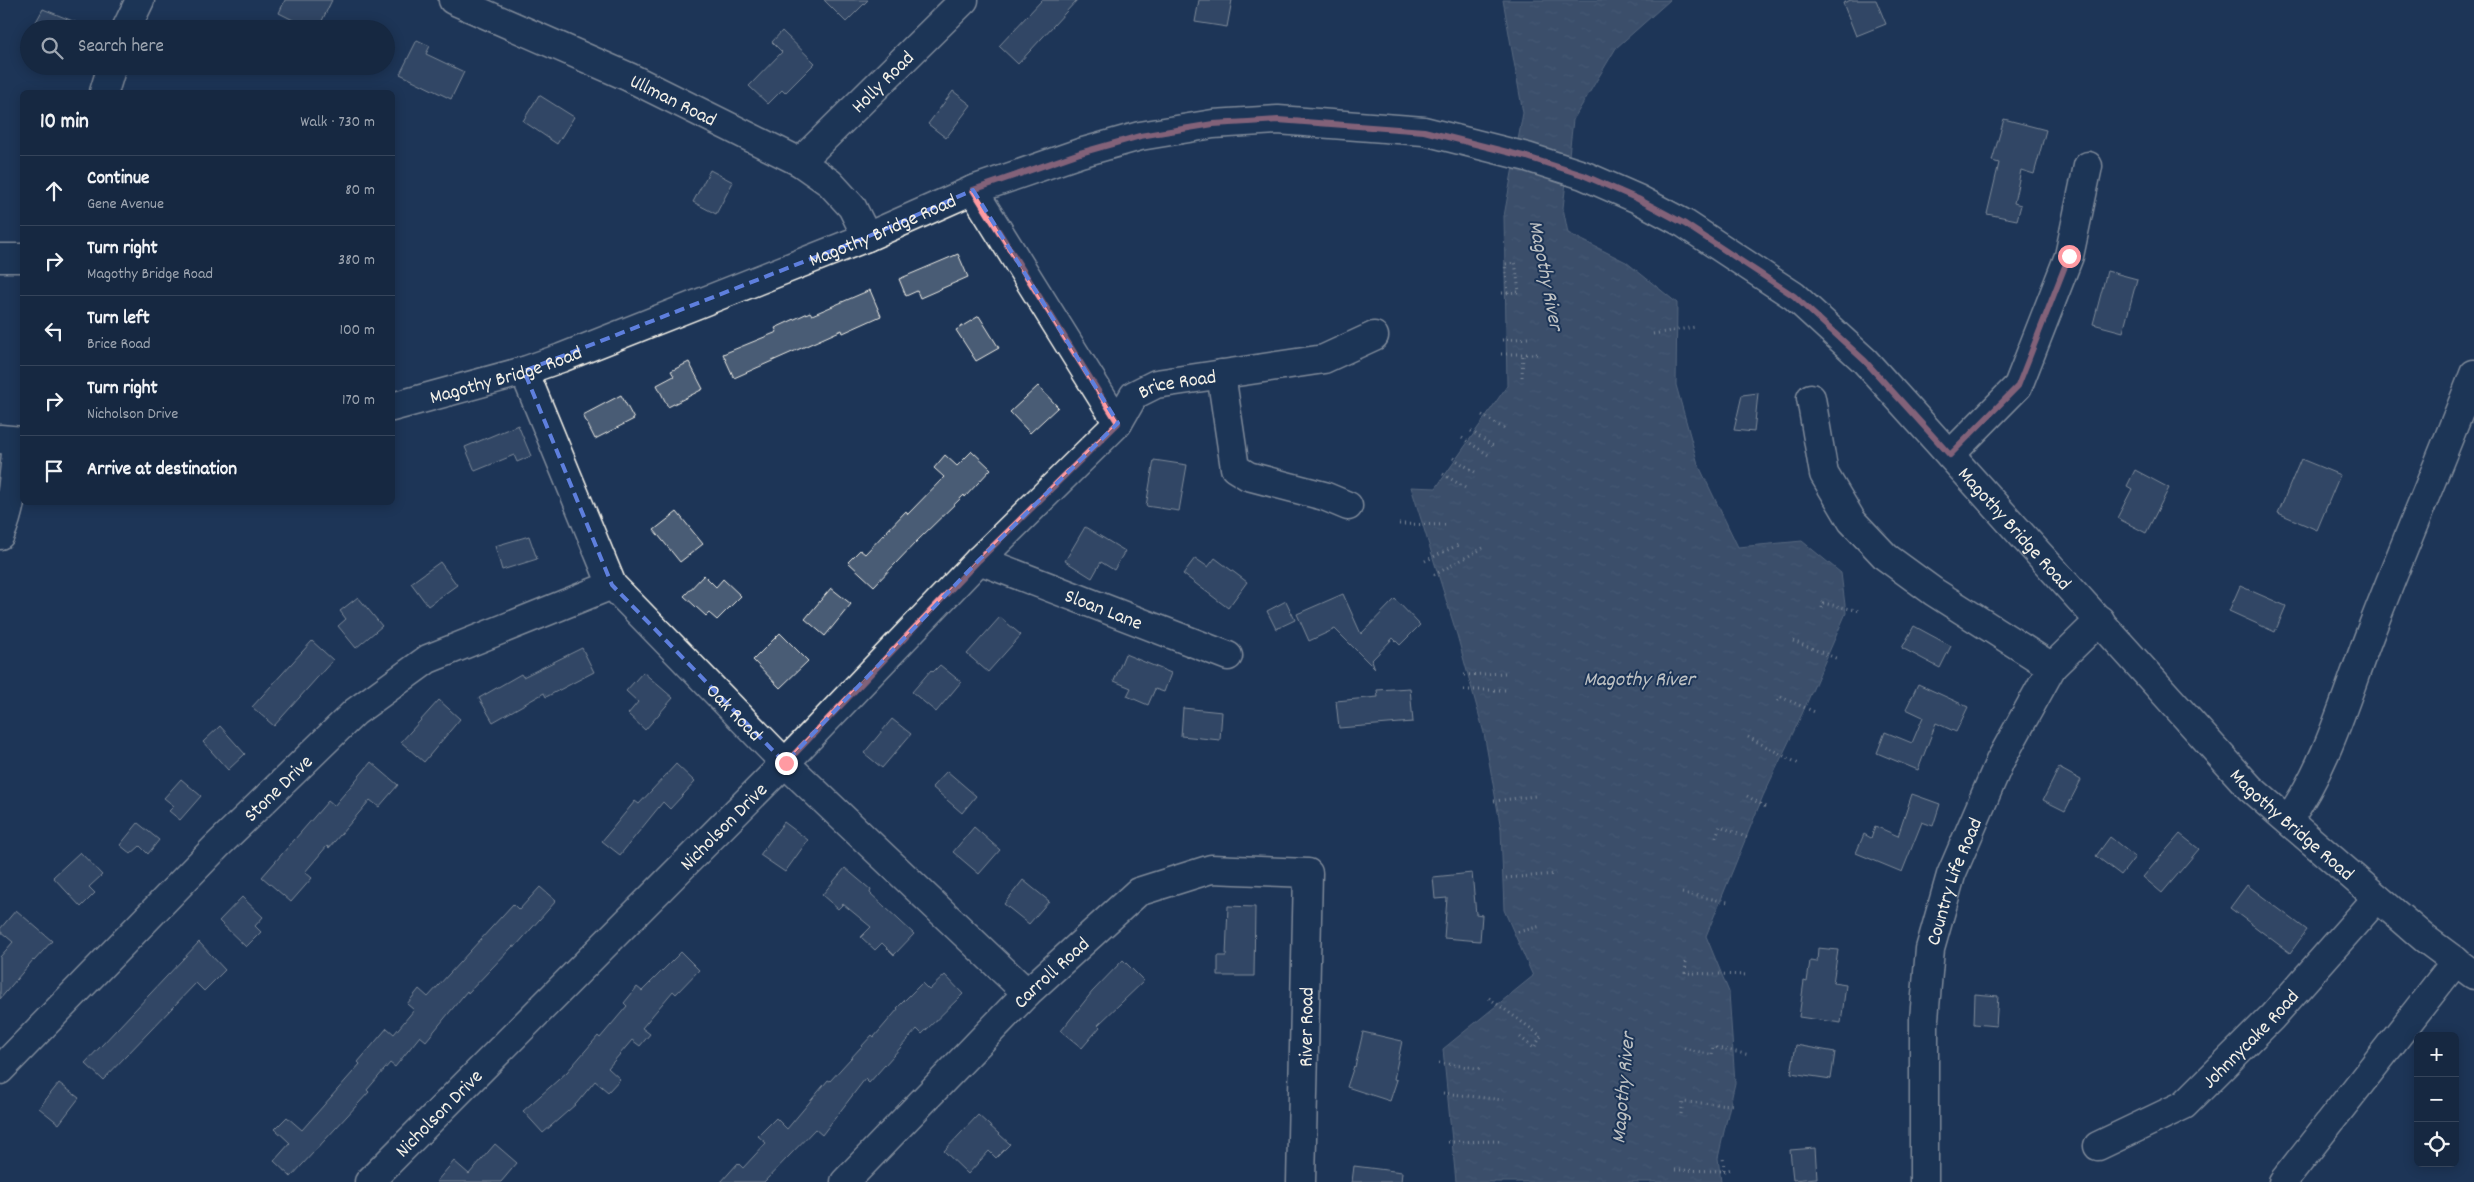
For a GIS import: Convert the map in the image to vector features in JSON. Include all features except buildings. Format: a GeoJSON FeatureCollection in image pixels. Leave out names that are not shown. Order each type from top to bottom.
{"type":"FeatureCollection","features":[{"type":"Feature","properties":{"kind":"street"},"geometry":{"type":"LineString","coordinates":[[130,20],[140,0]]}},
{"type":"Feature","properties":{"kind":"street","name":"Ullman Road"},"geometry":{"type":"LineString","coordinates":[[453,0],[629,77],[800,162],[830,184],[852,207],[867,237]]}},
{"type":"Feature","properties":{"kind":"street","name":"Holly Road"},"geometry":{"type":"LineString","coordinates":[[800,162],[964,0]]}},
{"type":"Feature","properties":{"kind":"street"},"geometry":{"type":"LineString","coordinates":[[105,90],[109,75]]}},
{"type":"Feature","properties":{"kind":"street","name":"Magothy Bridge Road"},"geometry":{"type":"LineString","coordinates":[[395,406],[524,371],[867,237],[973,190],[1080,153],[1140,136],[1213,124],[1278,120],[1424,131],[1486,147],[1583,175],[1638,199],[1685,224],[1794,296],[1865,361],[2250,788],[2424,938],[2465,968]]}},
{"type":"Feature","properties":{"kind":"street"},"geometry":{"type":"LineString","coordinates":[[1950,455],[2018,386],[2069,256],[2088,166]]}},
{"type":"Feature","properties":{"kind":"street"},"geometry":{"type":"LineString","coordinates":[[973,190],[1118,423]]}},
{"type":"Feature","properties":{"kind":"street"},"geometry":{"type":"LineString","coordinates":[[0,258],[20,258]]}},
{"type":"Feature","properties":{"kind":"street","name":"Brice Road"},"geometry":{"type":"LineString","coordinates":[[1118,423],[1134,395],[1156,384],[1324,359],[1374,336]]}},
{"type":"Feature","properties":{"kind":"street","name":"Oak Road"},"geometry":{"type":"LineString","coordinates":[[524,371],[612,585],[786,763],[1027,993]]}},
{"type":"Feature","properties":{"kind":"street"},"geometry":{"type":"LineString","coordinates":[[1221,374],[1235,468],[1248,476],[1324,496],[1348,506]]}},
{"type":"Feature","properties":{"kind":"street"},"geometry":{"type":"LineString","coordinates":[[2288,820],[2317,774],[2399,558],[2474,374]]}},
{"type":"Feature","properties":{"kind":"street"},"geometry":{"type":"LineString","coordinates":[[1812,398],[1824,474],[1852,521],[1886,557],[1934,592],[2052,667]]}},
{"type":"Feature","properties":{"kind":"street","name":"Nicholson Drive"},"geometry":{"type":"LineString","coordinates":[[369,1182],[786,763],[979,560],[1118,423]]}},
{"type":"Feature","properties":{"kind":"street"},"geometry":{"type":"LineString","coordinates":[[0,535],[5,524],[12,492],[13,440]]}},
{"type":"Feature","properties":{"kind":"street","name":"Sloan Lane"},"geometry":{"type":"LineString","coordinates":[[979,560],[1228,656]]}},
{"type":"Feature","properties":{"kind":"street","name":"Stone Drive"},"geometry":{"type":"LineString","coordinates":[[0,1070],[216,847],[356,712],[428,659],[612,585]]}},
{"type":"Feature","properties":{"kind":"street","name":"Country Life Road"},"geometry":{"type":"LineString","coordinates":[[1924,1182],[1924,1019],[1930,949],[1951,875],[2000,761],[2052,667],[2100,620]]}},
{"type":"Feature","properties":{"kind":"street","name":"Carroll Road"},"geometry":{"type":"LineString","coordinates":[[845,1182],[1027,993],[1138,892],[1210,869],[1308,873]]}},
{"type":"Feature","properties":{"kind":"street","name":"River Road"},"geometry":{"type":"LineString","coordinates":[[1301,1182],[1308,873]]}},
{"type":"Feature","properties":{"kind":"street","name":"Johnnycake Road"},"geometry":{"type":"LineString","coordinates":[[2098,1146],[2184,1105],[2272,1017],[2377,898]]}},
{"type":"Feature","properties":{"kind":"street"},"geometry":{"type":"LineString","coordinates":[[2283,1182],[2465,968]]}},
{"type":"Feature","properties":{"kind":"path"},"geometry":{"type":"LineString","coordinates":[[1502,293],[1508,293],[1519,292],[1516,262],[1505,264],[1508,293]]}},
{"type":"Feature","properties":{"kind":"path"},"geometry":{"type":"LineString","coordinates":[[1653,334],[1695,327]]}},
{"type":"Feature","properties":{"kind":"path"},"geometry":{"type":"LineString","coordinates":[[1502,340],[1528,338]]}},
{"type":"Feature","properties":{"kind":"path"},"geometry":{"type":"LineString","coordinates":[[1501,354],[1536,354]]}},
{"type":"Feature","properties":{"kind":"path"},"geometry":{"type":"LineString","coordinates":[[1522,377],[1523,354]]}},
{"type":"Feature","properties":{"kind":"path"},"geometry":{"type":"LineString","coordinates":[[1482,415],[1506,430]]}},
{"type":"Feature","properties":{"kind":"path"},"geometry":{"type":"LineString","coordinates":[[1471,431],[1493,446]]}},
{"type":"Feature","properties":{"kind":"path"},"geometry":{"type":"LineString","coordinates":[[1462,438],[1490,456]]}},
{"type":"Feature","properties":{"kind":"path"},"geometry":{"type":"LineString","coordinates":[[1453,458],[1478,474]]}},
{"type":"Feature","properties":{"kind":"path"},"geometry":{"type":"LineString","coordinates":[[1443,474],[1467,489]]}},
{"type":"Feature","properties":{"kind":"path"},"geometry":{"type":"LineString","coordinates":[[1399,524],[1449,525]]}},
{"type":"Feature","properties":{"kind":"path"},"geometry":{"type":"LineString","coordinates":[[1425,560],[1460,544]]}},
{"type":"Feature","properties":{"kind":"path"},"geometry":{"type":"LineString","coordinates":[[1434,575],[1484,548]]}},
{"type":"Feature","properties":{"kind":"path"},"geometry":{"type":"LineString","coordinates":[[1822,608],[1823,603],[1860,611]]}},
{"type":"Feature","properties":{"kind":"path"},"geometry":{"type":"LineString","coordinates":[[1793,641],[1838,659]]}},
{"type":"Feature","properties":{"kind":"path"},"geometry":{"type":"LineString","coordinates":[[1464,675],[1505,674]]}},
{"type":"Feature","properties":{"kind":"path"},"geometry":{"type":"LineString","coordinates":[[1464,690],[1509,690]]}},
{"type":"Feature","properties":{"kind":"path"},"geometry":{"type":"LineString","coordinates":[[1778,701],[1781,697],[1817,714]]}},
{"type":"Feature","properties":{"kind":"path"},"geometry":{"type":"LineString","coordinates":[[1748,737],[1798,764]]}},
{"type":"Feature","properties":{"kind":"path"},"geometry":{"type":"LineString","coordinates":[[1494,801],[1535,796]]}},
{"type":"Feature","properties":{"kind":"path"},"geometry":{"type":"LineString","coordinates":[[1748,796],[1768,808]]}},
{"type":"Feature","properties":{"kind":"path"},"geometry":{"type":"LineString","coordinates":[[1716,837],[1720,826],[1750,840]]}},
{"type":"Feature","properties":{"kind":"path"},"geometry":{"type":"LineString","coordinates":[[1506,878],[1556,874]]}},
{"type":"Feature","properties":{"kind":"path"},"geometry":{"type":"LineString","coordinates":[[1682,893],[1728,902]]}},
{"type":"Feature","properties":{"kind":"path"},"geometry":{"type":"LineString","coordinates":[[1518,932],[1541,926]]}},
{"type":"Feature","properties":{"kind":"path"},"geometry":{"type":"LineString","coordinates":[[1686,962],[1685,974],[1748,975]]}},
{"type":"Feature","properties":{"kind":"path"},"geometry":{"type":"LineString","coordinates":[[1489,998],[1541,1036],[1534,1048],[1520,1037]]}},
{"type":"Feature","properties":{"kind":"path"},"geometry":{"type":"LineString","coordinates":[[1684,1048],[1712,1055],[1713,1046],[1750,1055]]}},
{"type":"Feature","properties":{"kind":"path"},"geometry":{"type":"LineString","coordinates":[[1439,1063],[1483,1069]]}},
{"type":"Feature","properties":{"kind":"path"},"geometry":{"type":"LineString","coordinates":[[1443,1093],[1503,1100]]}},
{"type":"Feature","properties":{"kind":"path"},"geometry":{"type":"LineString","coordinates":[[1681,1114],[1683,1102],[1735,1105]]}},
{"type":"Feature","properties":{"kind":"path"},"geometry":{"type":"LineString","coordinates":[[1448,1142],[1500,1141]]}},
{"type":"Feature","properties":{"kind":"path"},"geometry":{"type":"LineString","coordinates":[[1722,1156],[1724,1171]]}},
{"type":"Feature","properties":{"kind":"path"},"geometry":{"type":"LineString","coordinates":[[1675,1170],[1724,1171],[1732,1169]]}},
{"type":"Feature","properties":{"kind":"highlighted area"},"geometry":{"type":"Polygon","coordinates":[[[973,190],[1118,423],[979,560],[785,763],[612,585],[524,371],[867,237],[973,190]]]}},
{"type":"Feature","properties":{"kind":"water","name":"Magothy River"},"geometry":{"type":"Polygon","coordinates":[[[1503,0],[1670,0],[1616,48],[1573,120],[1563,208],[1568,233],[1626,262],[1677,303],[1676,385],[1698,464],[1738,547],[1802,541],[1841,573],[1846,613],[1802,714],[1763,796],[1706,936],[1729,992],[1735,1083],[1718,1158],[1721,1182],[1456,1182],[1443,1049],[1533,976],[1504,910],[1501,829],[1484,733],[1457,635],[1411,487],[1436,488],[1507,386],[1504,216],[1523,113],[1503,0]]]}},
{"type":"Feature","properties":{"kind":"route"},"geometry":{"type":"LineString","coordinates":[[786,763],[979,560],[1118,423],[973,190],[1080,153],[1140,136],[1213,124],[1278,120],[1424,131],[1527,157],[1583,175],[1638,199],[1685,224],[1794,296],[1865,361],[1950,455],[2018,386],[2069,256]]}}]}
